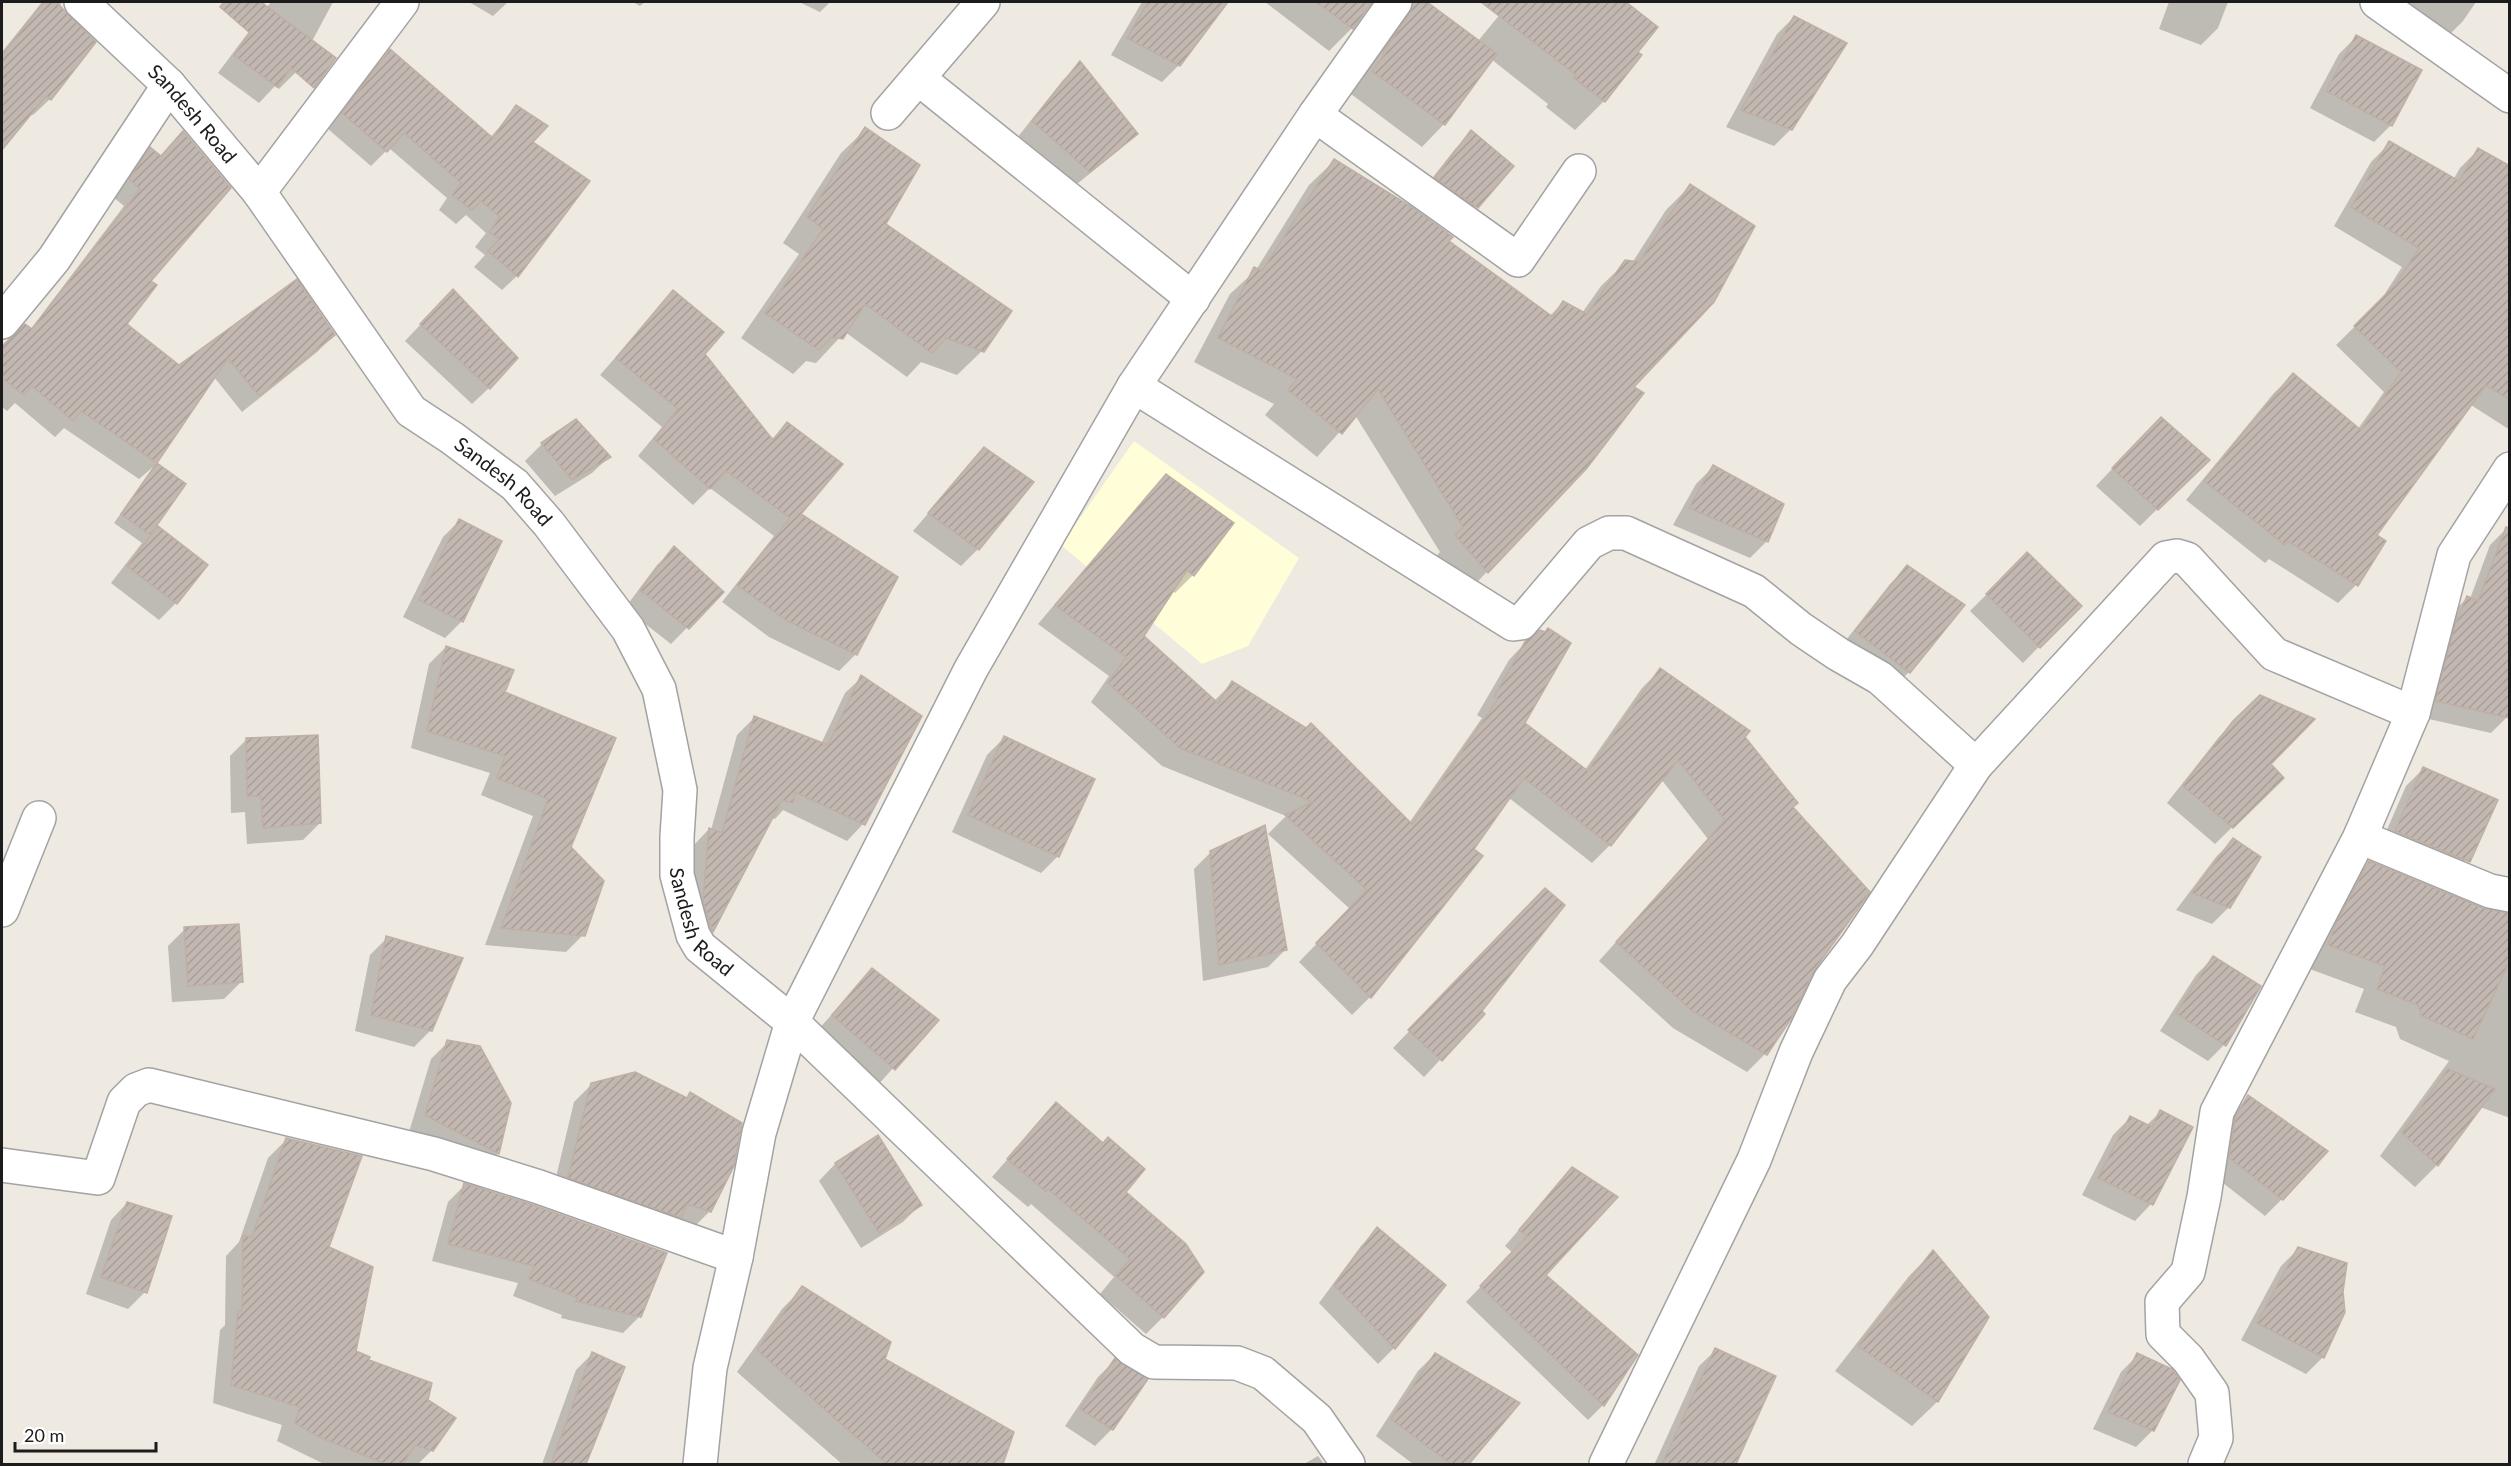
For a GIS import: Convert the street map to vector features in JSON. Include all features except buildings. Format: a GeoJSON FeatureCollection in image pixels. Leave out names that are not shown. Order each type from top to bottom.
{"type":"FeatureCollection","features":[{"type":"Feature","properties":{"kind":"street","name":"Sandesh Road"},"geometry":{"type":"LineString","coordinates":[[81,2],[169,85],[259,192],[411,411],[515,485],[549,524],[628,629],[659,689],[680,790],[677,874],[693,934],[700,947],[792,1022],[1132,1349],[1154,1362],[1237,1363],[1263,1373],[1317,1419],[1348,1464]]}},
{"type":"Feature","properties":{"kind":"street"},"geometry":{"type":"LineString","coordinates":[[259,192],[402,2]]}},
{"type":"Feature","properties":{"kind":"street"},"geometry":{"type":"LineString","coordinates":[[888,113],[983,2]]}},
{"type":"Feature","properties":{"kind":"street"},"geometry":{"type":"LineString","coordinates":[[700,1464],[710,1368],[736,1257],[759,1133],[792,1022],[971,669],[1134,386],[1315,115],[1395,2]]}},
{"type":"Feature","properties":{"kind":"street"},"geometry":{"type":"LineString","coordinates":[[2377,2],[2510,96]]}},
{"type":"Feature","properties":{"kind":"street"},"geometry":{"type":"LineString","coordinates":[[918,78],[1193,299]]}},
{"type":"Feature","properties":{"kind":"street"},"geometry":{"type":"LineString","coordinates":[[2,322],[54,259],[169,85]]}},
{"type":"Feature","properties":{"kind":"street"},"geometry":{"type":"LineString","coordinates":[[1315,115],[1518,260],[1579,171]]}},
{"type":"Feature","properties":{"kind":"street"},"geometry":{"type":"LineString","coordinates":[[1134,386],[1513,624],[1521,623],[1589,543],[1609,532],[1626,534],[1754,591],[1829,648],[1880,678],[1976,765]]}},
{"type":"Feature","properties":{"kind":"street"},"geometry":{"type":"LineString","coordinates":[[2205,1464],[2216,1438],[2212,1393],[2188,1359],[2163,1334],[2162,1302],[2188,1272],[2204,1197],[2217,1112],[2360,837],[2413,713],[2454,555],[2510,469]]}},
{"type":"Feature","properties":{"kind":"street"},"geometry":{"type":"LineString","coordinates":[[1606,1464],[1754,1160],[1796,1052],[1830,980],[1857,945],[1976,765],[2166,558],[2177,556],[2187,559],[2274,654],[2413,713]]}},
{"type":"Feature","properties":{"kind":"street"},"geometry":{"type":"LineString","coordinates":[[2,910],[39,818]]}},
{"type":"Feature","properties":{"kind":"street"},"geometry":{"type":"LineString","coordinates":[[2360,837],[2490,891],[2510,895]]}},
{"type":"Feature","properties":{"kind":"street"},"geometry":{"type":"LineString","coordinates":[[2,1165],[98,1178],[124,1102],[136,1090],[149,1085],[434,1154],[539,1187],[736,1257]]}},
{"type":"Feature","properties":{"kind":"shaded area"},"geometry":{"type":"Polygon","coordinates":[[[1134,441],[1299,558],[1248,646],[1202,664],[1061,545],[1134,441]]]}}]}
